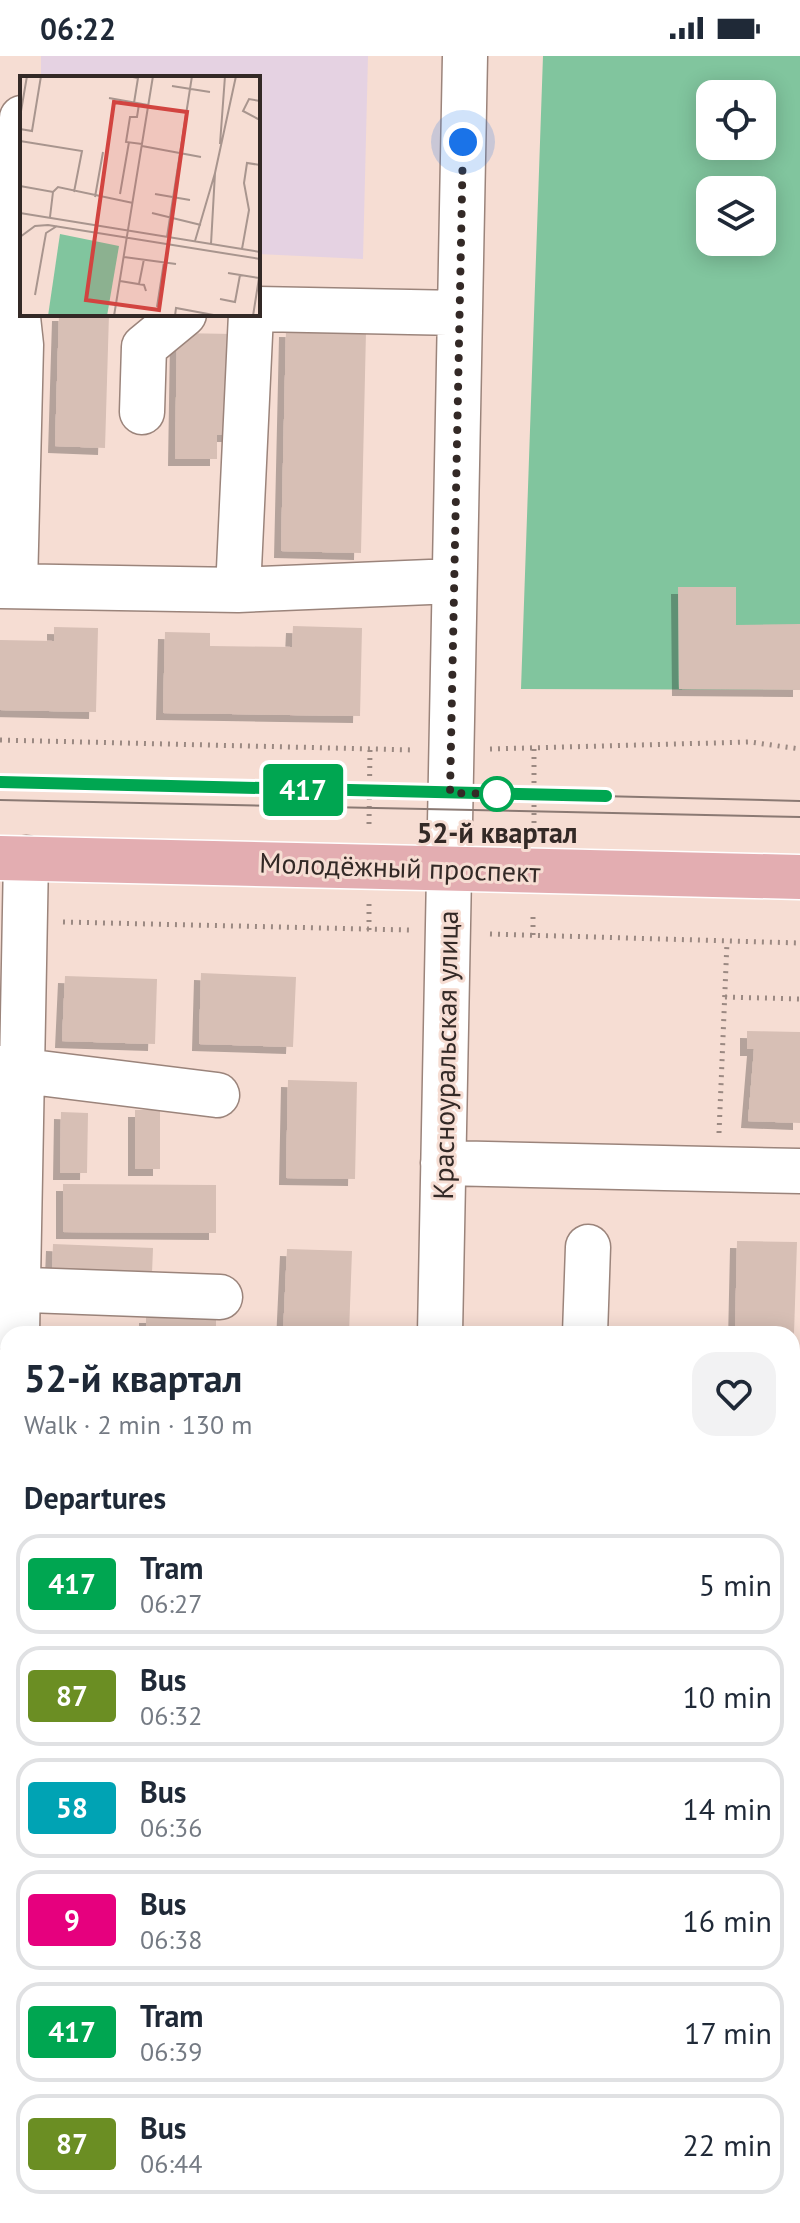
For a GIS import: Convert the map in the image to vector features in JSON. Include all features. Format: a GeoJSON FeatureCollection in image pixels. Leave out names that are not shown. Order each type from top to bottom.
{"type":"FeatureCollection","features":[{"type":"Feature","properties":{"kind":"main road","name":"Молодёжный проспект"},"geometry":{"type":"LineString","coordinates":[[13,858],[800,877]]}},
{"type":"Feature","properties":{"kind":"street","name":"Красноуральская улица"},"geometry":{"type":"LineString","coordinates":[[440,1326],[465,56]]}},
{"type":"Feature","properties":{"kind":"street"},"geometry":{"type":"LineString","coordinates":[[20,159],[14,281],[21,345],[7,586],[238,590],[454,581]]}},
{"type":"Feature","properties":{"kind":"street"},"geometry":{"type":"LineString","coordinates":[[260,309],[460,313]]}},
{"type":"Feature","properties":{"kind":"street"},"geometry":{"type":"LineString","coordinates":[[142,412],[144,347],[182,316]]}},
{"type":"Feature","properties":{"kind":"street"},"geometry":{"type":"LineString","coordinates":[[238,590],[251,316]]}},
{"type":"Feature","properties":{"kind":"street"},"geometry":{"type":"LineString","coordinates":[[13,858],[25,921],[12,1069],[9,1289],[16,1326]]}},
{"type":"Feature","properties":{"kind":"street"},"geometry":{"type":"LineString","coordinates":[[12,1069],[217,1095]]}},
{"type":"Feature","properties":{"kind":"street"},"geometry":{"type":"LineString","coordinates":[[443,1163],[800,1171]]}},
{"type":"Feature","properties":{"kind":"street"},"geometry":{"type":"LineString","coordinates":[[585,1326],[588,1247]]}},
{"type":"Feature","properties":{"kind":"street"},"geometry":{"type":"LineString","coordinates":[[9,1289],[220,1297]]}},
{"type":"Feature","properties":{"kind":"path"},"geometry":{"type":"LineString","coordinates":[[0,740],[428,750]]}},
{"type":"Feature","properties":{"kind":"path"},"geometry":{"type":"LineString","coordinates":[[480,749],[750,742],[800,749]]}},
{"type":"Feature","properties":{"kind":"path"},"geometry":{"type":"LineString","coordinates":[[534,748],[534,832]]}},
{"type":"Feature","properties":{"kind":"path"},"geometry":{"type":"LineString","coordinates":[[369,824],[370,749]]}},
{"type":"Feature","properties":{"kind":"path"},"geometry":{"type":"LineString","coordinates":[[369,904],[369,930]]}},
{"type":"Feature","properties":{"kind":"path"},"geometry":{"type":"LineString","coordinates":[[533,912],[533,935]]}},
{"type":"Feature","properties":{"kind":"path"},"geometry":{"type":"LineString","coordinates":[[25,921],[417,931]]}},
{"type":"Feature","properties":{"kind":"path"},"geometry":{"type":"LineString","coordinates":[[490,934],[800,943]]}},
{"type":"Feature","properties":{"kind":"path"},"geometry":{"type":"LineString","coordinates":[[717,1168],[727,942]]}},
{"type":"Feature","properties":{"kind":"path"},"geometry":{"type":"LineString","coordinates":[[725,997],[800,999]]}},
{"type":"Feature","properties":{"kind":"shaded area"},"geometry":{"type":"Polygon","coordinates":[[[41,56],[368,56],[363,259],[260,254],[260,76],[41,76],[41,56]]]}},
{"type":"Feature","properties":{"kind":"green space"},"geometry":{"type":"Polygon","coordinates":[[[543,56],[800,56],[800,690],[521,689],[543,56]]]}},
{"type":"Feature","properties":{"kind":"building"},"geometry":{"type":"Polygon","coordinates":[[[59,316],[109,316],[105,448],[55,446],[59,316]]]}},
{"type":"Feature","properties":{"kind":"building"},"geometry":{"type":"Polygon","coordinates":[[[286,330],[366,331],[361,553],[281,551],[286,330]]]}},
{"type":"Feature","properties":{"kind":"building"},"geometry":{"type":"Polygon","coordinates":[[[177,333],[234,334],[233,435],[217,435],[217,459],[175,459],[177,333]]]}},
{"type":"Feature","properties":{"kind":"building"},"geometry":{"type":"Polygon","coordinates":[[[678,587],[736,587],[736,625],[800,624],[800,690],[679,689],[678,587]]]}},
{"type":"Feature","properties":{"kind":"building"},"geometry":{"type":"Polygon","coordinates":[[[293,626],[362,628],[360,716],[163,713],[165,632],[210,633],[210,646],[292,647],[293,626]]]}},
{"type":"Feature","properties":{"kind":"building"},"geometry":{"type":"Polygon","coordinates":[[[54,627],[98,628],[96,712],[0,710],[0,640],[54,641],[54,627]]]}},
{"type":"Feature","properties":{"kind":"building"},"geometry":{"type":"Polygon","coordinates":[[[201,973],[296,977],[293,1047],[199,1044],[201,973]]]}},
{"type":"Feature","properties":{"kind":"building"},"geometry":{"type":"Polygon","coordinates":[[[65,976],[157,979],[155,1044],[62,1041],[65,976]]]}},
{"type":"Feature","properties":{"kind":"building"},"geometry":{"type":"Polygon","coordinates":[[[747,1031],[800,1032],[800,1123],[748,1121],[754,1049],[747,1049],[747,1031]]]}},
{"type":"Feature","properties":{"kind":"building"},"geometry":{"type":"Polygon","coordinates":[[[288,1080],[357,1082],[355,1179],[286,1178],[288,1080]]]}},
{"type":"Feature","properties":{"kind":"building"},"geometry":{"type":"Polygon","coordinates":[[[135,1110],[160,1110],[160,1169],[135,1169],[135,1110]]]}},
{"type":"Feature","properties":{"kind":"building"},"geometry":{"type":"Polygon","coordinates":[[[61,1112],[88,1113],[87,1173],[60,1173],[61,1112]]]}},
{"type":"Feature","properties":{"kind":"building"},"geometry":{"type":"Polygon","coordinates":[[[63,1184],[216,1185],[216,1233],[63,1232],[63,1184]]]}},
{"type":"Feature","properties":{"kind":"building"},"geometry":{"type":"Polygon","coordinates":[[[737,1241],[797,1242],[794,1326],[735,1326],[737,1241]]]}},
{"type":"Feature","properties":{"kind":"building"},"geometry":{"type":"Polygon","coordinates":[[[53,1244],[153,1248],[152,1274],[52,1270],[53,1244]]]}},
{"type":"Feature","properties":{"kind":"building"},"geometry":{"type":"Polygon","coordinates":[[[287,1249],[352,1251],[349,1326],[283,1326],[287,1249]]]}},
{"type":"Feature","properties":{"kind":"building"},"geometry":{"type":"Polygon","coordinates":[[[146,1316],[216,1316],[216,1326],[146,1326],[146,1316]]]}},
{"type":"Feature","properties":{"kind":"tram line"},"geometry":{"type":"LineString","coordinates":[[0,781],[800,801]]}},
{"type":"Feature","properties":{"kind":"tram line","name":"417"},"geometry":{"type":"LineString","coordinates":[[0,782],[606,796]]}},
{"type":"Feature","properties":{"kind":"tram line"},"geometry":{"type":"LineString","coordinates":[[0,800],[800,817]]}},
{"type":"Feature","properties":{"kind":"place","name":"52-й квартал"},"geometry":{"type":"Point","coordinates":[497,794]}},
{"type":"Feature","properties":{"kind":"route"},"geometry":{"type":"LineString","coordinates":[[463,142],[450,793],[497,794]]}}]}
